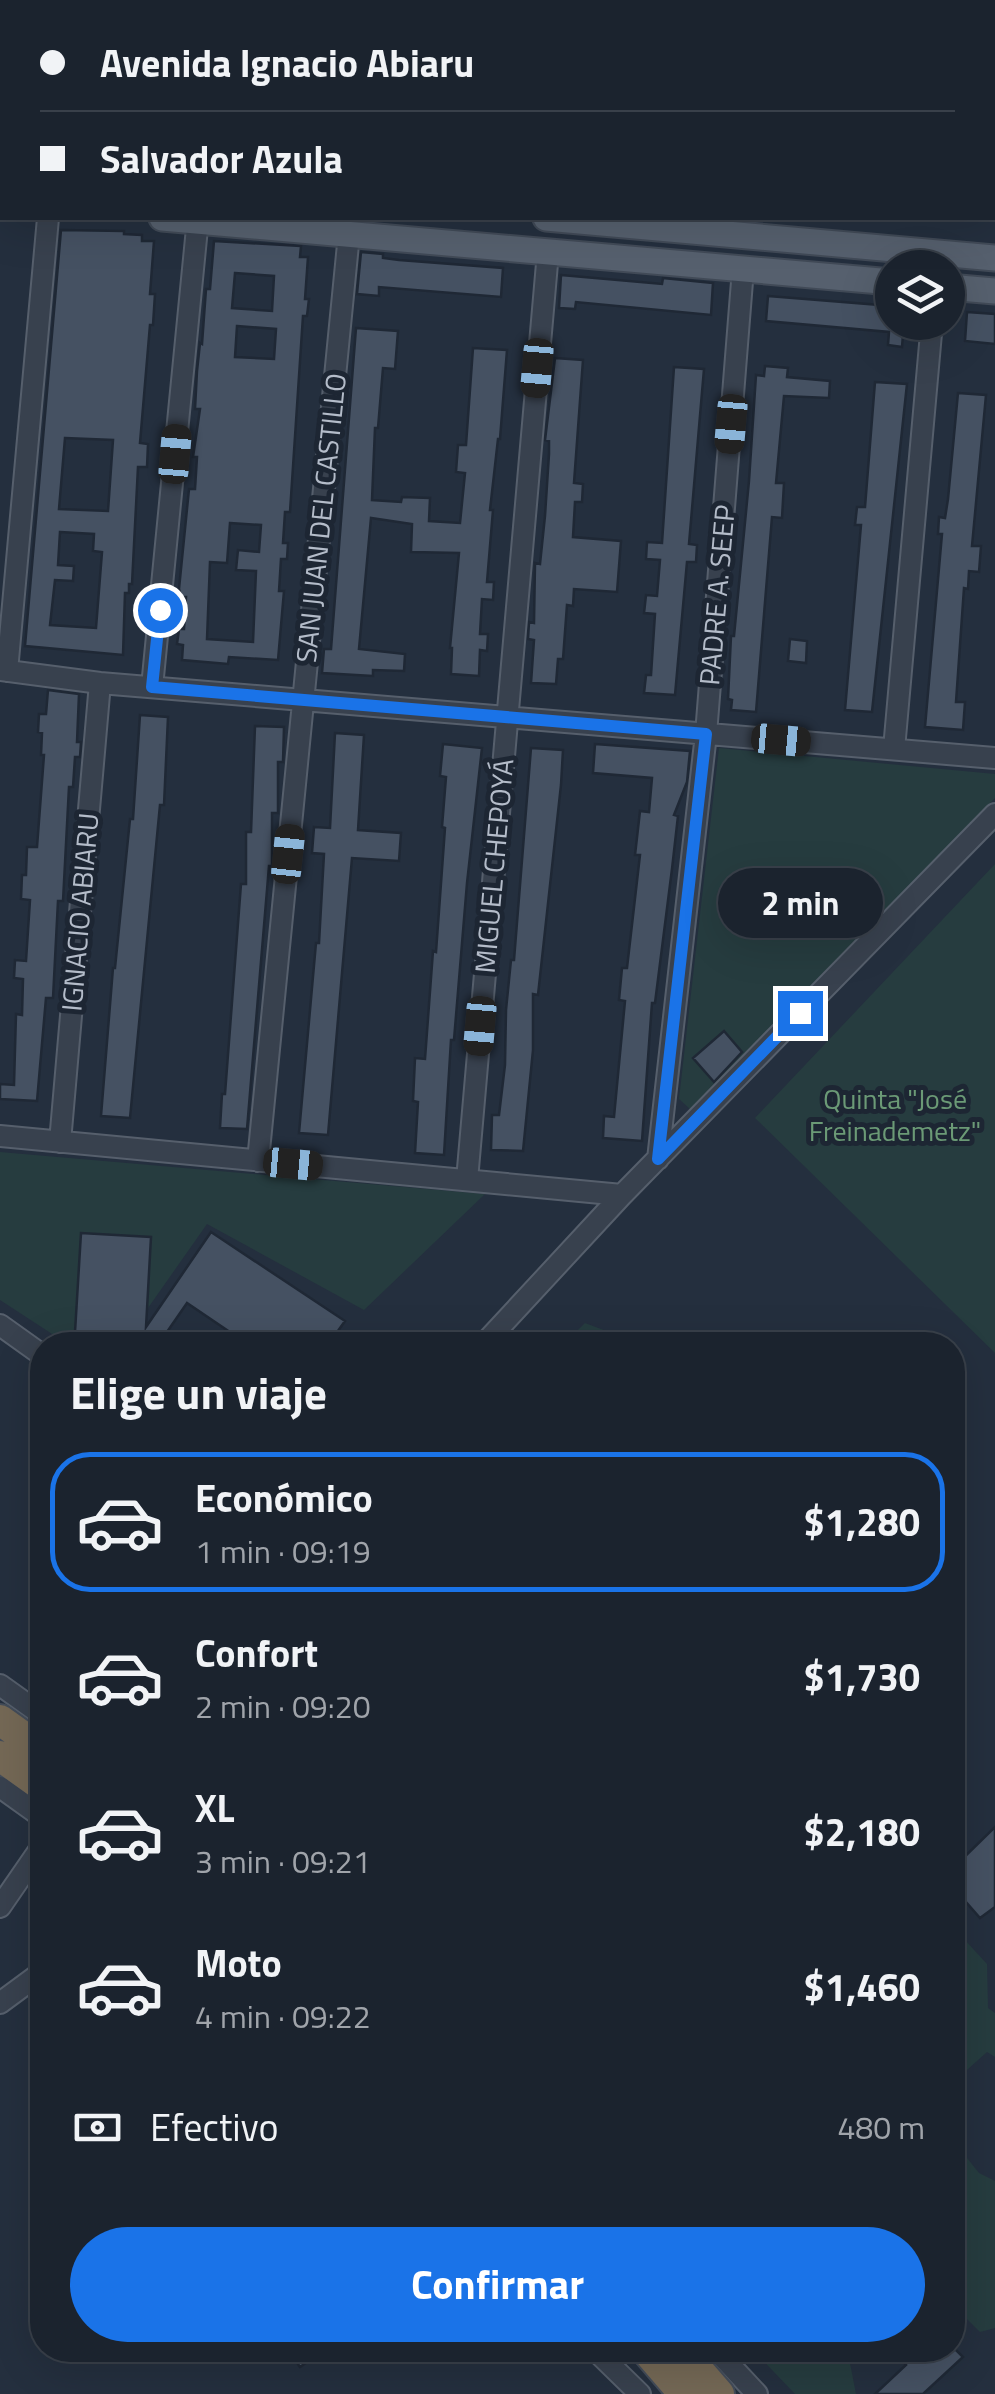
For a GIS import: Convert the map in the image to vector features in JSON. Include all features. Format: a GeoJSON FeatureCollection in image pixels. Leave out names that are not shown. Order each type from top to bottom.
{"type":"FeatureCollection","features":[{"type":"Feature","properties":{"kind":"highway"},"geometry":{"type":"LineString","coordinates":[[0,1720],[30,1741]]}},
{"type":"Feature","properties":{"kind":"highway"},"geometry":{"type":"LineString","coordinates":[[0,1756],[30,1777]]}},
{"type":"Feature","properties":{"kind":"highway"},"geometry":{"type":"LineString","coordinates":[[664,2366],[684,2394]]}},
{"type":"Feature","properties":{"kind":"highway"},"geometry":{"type":"LineString","coordinates":[[664,2366],[720,2394]]}},
{"type":"Feature","properties":{"kind":"main road"},"geometry":{"type":"LineString","coordinates":[[208,220],[875,281]]}},
{"type":"Feature","properties":{"kind":"main road"},"geometry":{"type":"LineString","coordinates":[[587,220],[668,224],[995,258]]}},
{"type":"Feature","properties":{"kind":"main road"},"geometry":{"type":"LineString","coordinates":[[965,288],[995,291]]}},
{"type":"Feature","properties":{"kind":"street"},"geometry":{"type":"LineString","coordinates":[[48,220],[3,671],[100,683],[995,758]]}},
{"type":"Feature","properties":{"kind":"street"},"geometry":{"type":"LineString","coordinates":[[152,687],[198,220]]}},
{"type":"Feature","properties":{"kind":"street"},"geometry":{"type":"LineString","coordinates":[[664,262],[668,224]]}},
{"type":"Feature","properties":{"kind":"street","name":"SAN JUAN DEL CASTILLO"},"geometry":{"type":"LineString","coordinates":[[258,1161],[349,234]]}},
{"type":"Feature","properties":{"kind":"street","name":"MIGUEL CHEPOYÁ"},"geometry":{"type":"LineString","coordinates":[[467,1180],[548,252]]}},
{"type":"Feature","properties":{"kind":"street","name":"PADRE A. SEEP"},"geometry":{"type":"LineString","coordinates":[[658,1159],[706,734],[743,269]]}},
{"type":"Feature","properties":{"kind":"street"},"geometry":{"type":"LineString","coordinates":[[894,750],[930,340]]}},
{"type":"Feature","properties":{"kind":"street","name":"IGNACIO ABIARU"},"geometry":{"type":"LineString","coordinates":[[60,1142],[100,683]]}},
{"type":"Feature","properties":{"kind":"street"},"geometry":{"type":"LineString","coordinates":[[494,1332],[622,1195],[995,814]]}},
{"type":"Feature","properties":{"kind":"street"},"geometry":{"type":"LineString","coordinates":[[0,1136],[622,1195]]}},
{"type":"Feature","properties":{"kind":"street"},"geometry":{"type":"LineString","coordinates":[[0,1325],[30,1346]]}},
{"type":"Feature","properties":{"kind":"street"},"geometry":{"type":"LineString","coordinates":[[0,1685],[30,1706]]}},
{"type":"Feature","properties":{"kind":"street"},"geometry":{"type":"LineString","coordinates":[[0,1788],[30,1809]]}},
{"type":"Feature","properties":{"kind":"street"},"geometry":{"type":"LineString","coordinates":[[0,1907],[30,1863]]}},
{"type":"Feature","properties":{"kind":"street"},"geometry":{"type":"LineString","coordinates":[[0,2004],[30,1981]]}},
{"type":"Feature","properties":{"kind":"street"},"geometry":{"type":"LineString","coordinates":[[607,2362],[640,2394]]}},
{"type":"Feature","properties":{"kind":"street"},"geometry":{"type":"LineString","coordinates":[[727,2362],[758,2394]]}},
{"type":"Feature","properties":{"kind":"green space"},"geometry":{"type":"Polygon","coordinates":[[[719,748],[995,774],[995,798],[690,1109],[679,1099],[719,748]]]}},
{"type":"Feature","properties":{"kind":"green space","name":"Quinta \"José Freinademetz\""},"geometry":{"type":"Polygon","coordinates":[[[995,864],[995,1353],[755,1118],[995,864]]]}},
{"type":"Feature","properties":{"kind":"green space"},"geometry":{"type":"Polygon","coordinates":[[[0,1152],[485,1194],[364,1310],[207,1224],[131,1332],[49,1332],[0,1300],[0,1152]]]}},
{"type":"Feature","properties":{"kind":"green space"},"geometry":{"type":"Polygon","coordinates":[[[585,1323],[609,1332],[576,1332],[585,1323]]]}},
{"type":"Feature","properties":{"kind":"green space"},"geometry":{"type":"Polygon","coordinates":[[[965,1940],[987,1964],[988,2008],[995,2013],[995,2057],[987,2052],[965,2072],[965,1940]]]}},
{"type":"Feature","properties":{"kind":"green space"},"geometry":{"type":"Polygon","coordinates":[[[965,2155],[979,2173],[995,2181],[995,2328],[980,2332],[965,2317],[965,2155]]]}},
{"type":"Feature","properties":{"kind":"green space"},"geometry":{"type":"Polygon","coordinates":[[[764,2362],[850,2362],[856,2394],[795,2394],[764,2362]]]}},
{"type":"Feature","properties":{"kind":"building"},"geometry":{"type":"Polygon","coordinates":[[[61,230],[142,235],[142,241],[154,241],[150,294],[155,294],[140,443],[148,444],[147,467],[138,467],[132,584],[129,593],[125,593],[123,655],[25,646],[61,230]],[[65,438],[59,509],[108,511],[113,440],[65,438]],[[60,532],[58,565],[74,566],[73,581],[55,580],[50,625],[96,628],[102,552],[93,551],[94,534],[60,532]]]}},
{"type":"Feature","properties":{"kind":"building"},"geometry":{"type":"Polygon","coordinates":[[[214,241],[301,246],[300,257],[308,257],[305,299],[309,299],[307,316],[303,316],[290,512],[285,512],[283,543],[288,543],[287,559],[281,559],[279,591],[284,591],[278,660],[229,657],[228,664],[182,660],[183,645],[177,644],[179,629],[184,629],[186,597],[181,597],[179,589],[189,489],[195,489],[197,457],[193,457],[200,409],[195,409],[197,371],[206,289],[210,289],[214,241]],[[235,273],[232,308],[272,311],[274,276],[235,273]],[[237,326],[235,357],[274,359],[276,329],[237,326]],[[230,523],[227,563],[210,562],[207,639],[253,642],[256,571],[236,570],[238,550],[259,552],[261,525],[230,523]]]}},
{"type":"Feature","properties":{"kind":"building"},"geometry":{"type":"Polygon","coordinates":[[[361,252],[399,260],[503,268],[501,297],[379,287],[379,296],[357,294],[361,252]]]}},
{"type":"Feature","properties":{"kind":"building"},"geometry":{"type":"Polygon","coordinates":[[[561,275],[662,284],[663,278],[713,283],[711,315],[576,302],[575,309],[559,308],[561,275]]]}},
{"type":"Feature","properties":{"kind":"building"},"geometry":{"type":"Polygon","coordinates":[[[768,296],[875,305],[875,331],[766,321],[768,296]]]}},
{"type":"Feature","properties":{"kind":"building"},"geometry":{"type":"Polygon","coordinates":[[[967,312],[995,314],[995,344],[965,341],[967,312]]]}},
{"type":"Feature","properties":{"kind":"building"},"geometry":{"type":"Polygon","coordinates":[[[356,328],[398,331],[395,369],[383,368],[372,500],[430,498],[429,521],[460,523],[465,473],[456,472],[458,445],[466,445],[473,348],[507,350],[490,510],[487,582],[494,582],[493,600],[482,599],[480,634],[488,634],[487,651],[480,650],[479,676],[451,674],[459,553],[411,552],[412,524],[371,518],[359,649],[405,654],[404,671],[373,670],[373,676],[322,673],[324,649],[331,649],[356,328]]]}},
{"type":"Feature","properties":{"kind":"building"},"geometry":{"type":"Polygon","coordinates":[[[888,340],[903,340],[902,347],[888,345],[888,340]]]}},
{"type":"Feature","properties":{"kind":"building"},"geometry":{"type":"Polygon","coordinates":[[[555,358],[583,360],[574,483],[583,484],[582,502],[575,502],[573,537],[621,541],[617,592],[574,589],[573,606],[567,605],[563,659],[558,659],[556,684],[531,683],[534,640],[528,639],[529,622],[534,623],[535,563],[540,564],[545,516],[549,441],[545,440],[555,358]]]}},
{"type":"Feature","properties":{"kind":"building"},"geometry":{"type":"Polygon","coordinates":[[[765,366],[788,368],[787,377],[830,381],[829,398],[784,396],[776,483],[784,483],[782,518],[772,517],[756,712],[731,710],[732,700],[728,699],[756,375],[764,376],[765,366]]]}},
{"type":"Feature","properties":{"kind":"building"},"geometry":{"type":"Polygon","coordinates":[[[674,367],[704,369],[689,544],[697,545],[696,562],[687,562],[675,695],[644,693],[646,675],[651,675],[655,614],[644,613],[646,595],[657,596],[660,560],[646,559],[647,542],[662,543],[674,367]]]}},
{"type":"Feature","properties":{"kind":"building"},"geometry":{"type":"Polygon","coordinates":[[[875,382],[907,384],[872,712],[845,710],[861,525],[855,525],[857,507],[865,507],[875,382]]]}},
{"type":"Feature","properties":{"kind":"building"},"geometry":{"type":"Polygon","coordinates":[[[958,393],[986,395],[972,546],[981,546],[979,572],[969,571],[968,589],[964,588],[956,702],[965,702],[963,730],[925,727],[942,534],[938,534],[939,517],[945,518],[948,499],[958,393]]]}},
{"type":"Feature","properties":{"kind":"building"},"geometry":{"type":"Polygon","coordinates":[[[790,639],[807,641],[806,663],[788,661],[790,639]]]}},
{"type":"Feature","properties":{"kind":"building"},"geometry":{"type":"Polygon","coordinates":[[[48,690],[79,694],[77,742],[81,742],[80,757],[75,757],[73,787],[69,787],[53,998],[46,998],[37,1101],[0,1099],[0,1084],[14,1085],[16,1014],[22,1015],[23,979],[14,978],[15,960],[26,961],[30,900],[21,899],[22,875],[26,875],[27,847],[37,847],[44,755],[42,733],[38,732],[39,714],[46,714],[48,690]]]}},
{"type":"Feature","properties":{"kind":"building"},"geometry":{"type":"Polygon","coordinates":[[[140,715],[168,717],[164,805],[160,805],[130,1118],[101,1116],[113,968],[133,819],[140,715]]]}},
{"type":"Feature","properties":{"kind":"building"},"geometry":{"type":"Polygon","coordinates":[[[255,726],[284,727],[283,762],[278,762],[278,813],[272,813],[272,866],[247,1129],[220,1128],[241,884],[246,884],[246,832],[251,832],[255,726]]]}},
{"type":"Feature","properties":{"kind":"building"},"geometry":{"type":"Polygon","coordinates":[[[335,733],[364,735],[358,830],[401,833],[399,861],[352,858],[328,1135],[299,1133],[324,854],[312,853],[314,827],[330,828],[335,733]]]}},
{"type":"Feature","properties":{"kind":"building"},"geometry":{"type":"Polygon","coordinates":[[[443,744],[482,748],[451,1040],[444,1155],[415,1153],[418,1102],[413,1101],[415,1058],[425,1059],[433,951],[436,952],[445,828],[442,827],[446,777],[440,776],[443,744]]]}},
{"type":"Feature","properties":{"kind":"building"},"geometry":{"type":"Polygon","coordinates":[[[595,744],[690,751],[687,782],[674,815],[678,816],[652,1003],[642,1141],[603,1138],[604,1116],[614,1117],[625,1001],[619,1000],[622,968],[627,968],[640,855],[635,855],[640,811],[649,812],[652,778],[593,773],[595,744]]]}},
{"type":"Feature","properties":{"kind":"building"},"geometry":{"type":"Polygon","coordinates":[[[531,748],[563,750],[561,785],[538,995],[533,994],[533,1050],[523,1151],[491,1150],[492,1115],[499,1115],[505,1065],[506,1010],[514,960],[531,748]]]}},
{"type":"Feature","properties":{"kind":"building"},"geometry":{"type":"Polygon","coordinates":[[[724,1031],[742,1052],[714,1082],[693,1058],[724,1031]]]}},
{"type":"Feature","properties":{"kind":"building"},"geometry":{"type":"Polygon","coordinates":[[[211,1232],[345,1321],[337,1332],[230,1332],[187,1303],[167,1332],[75,1332],[81,1233],[151,1237],[146,1327],[211,1232]]]}},
{"type":"Feature","properties":{"kind":"building"},"geometry":{"type":"Polygon","coordinates":[[[995,1827],[995,1907],[980,1918],[965,1901],[965,1856],[995,1827]]]}},
{"type":"Feature","properties":{"kind":"building"},"geometry":{"type":"Polygon","coordinates":[[[903,2362],[958,2362],[923,2394],[875,2394],[906,2365],[903,2362]]]}},
{"type":"Feature","properties":{"kind":"route"},"geometry":{"type":"LineString","coordinates":[[160,610],[152,687],[706,734],[658,1159],[800,1013]]}}]}
